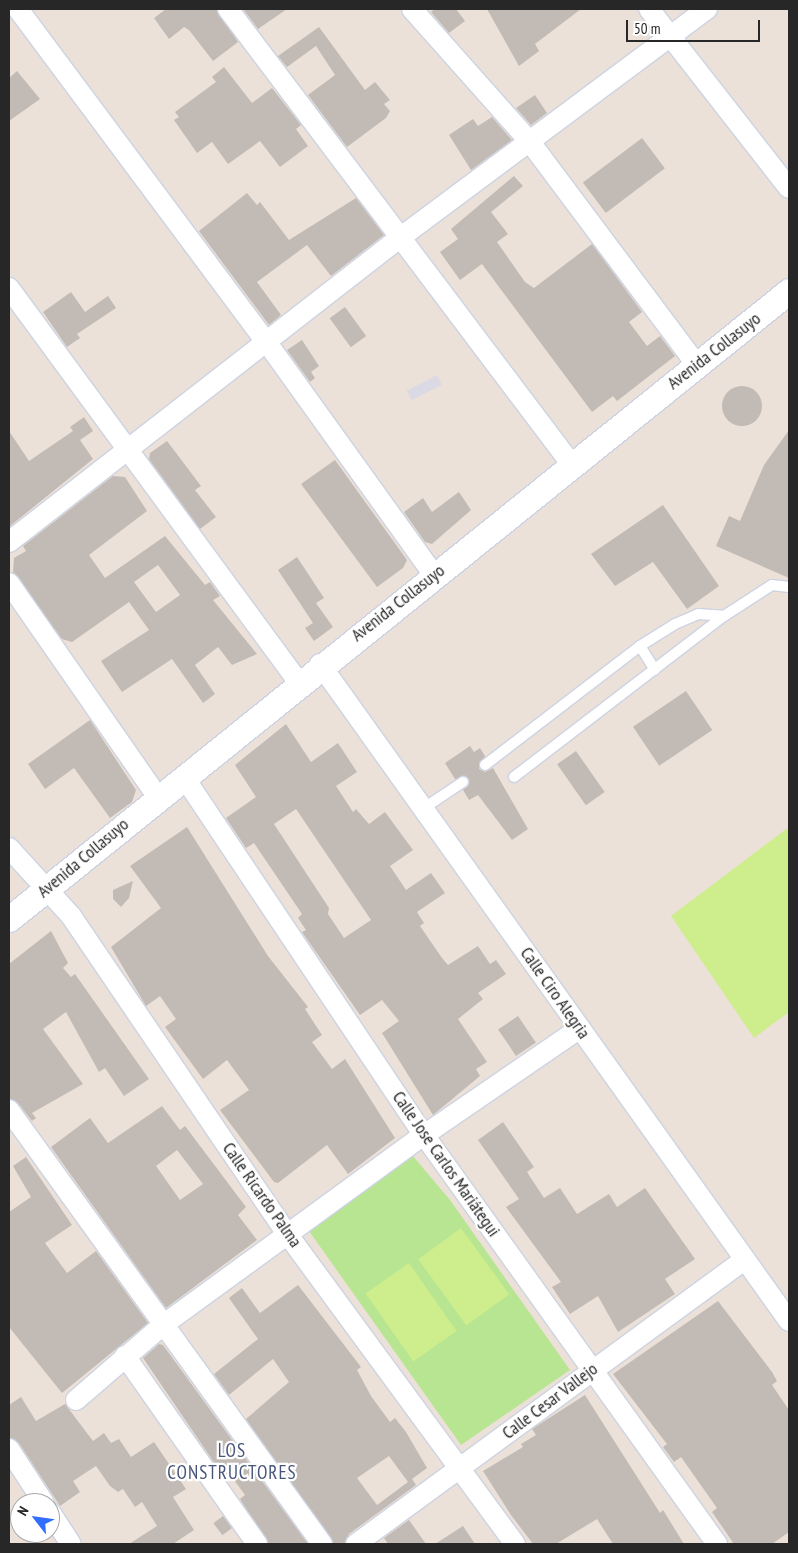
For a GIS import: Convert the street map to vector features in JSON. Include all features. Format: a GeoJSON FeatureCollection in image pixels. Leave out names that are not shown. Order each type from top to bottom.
{"type":"FeatureCollection","features":[{"type":"Feature","properties":{"kind":"street"},"geometry":{"type":"LineString","coordinates":[[18,9],[268,344],[434,575]]}},
{"type":"Feature","properties":{"kind":"street"},"geometry":{"type":"LineString","coordinates":[[228,9],[572,465]]}},
{"type":"Feature","properties":{"kind":"street"},"geometry":{"type":"LineString","coordinates":[[412,9],[530,142],[696,364]]}},
{"type":"Feature","properties":{"kind":"street"},"geometry":{"type":"LineString","coordinates":[[649,9],[789,188]]}},
{"type":"Feature","properties":{"kind":"street"},"geometry":{"type":"LineString","coordinates":[[9,542],[128,448],[268,344],[401,238],[707,9]]}},
{"type":"Feature","properties":{"kind":"street"},"geometry":{"type":"LineString","coordinates":[[9,288],[298,682]]}},
{"type":"Feature","properties":{"kind":"street","name":"Avenida Collasuyo"},"geometry":{"type":"LineString","coordinates":[[9,918],[47,889],[157,796],[184,777],[320,664],[789,291]]}},
{"type":"Feature","properties":{"kind":"street"},"geometry":{"type":"LineString","coordinates":[[9,584],[157,796]]}},
{"type":"Feature","properties":{"kind":"street","name":"Calle Ciro Alegria"},"geometry":{"type":"LineString","coordinates":[[320,664],[789,1321]]}},
{"type":"Feature","properties":{"kind":"street","name":"Calle Jose Carlos Mariátegui"},"geometry":{"type":"LineString","coordinates":[[184,777],[424,1135],[593,1368],[717,1544]]}},
{"type":"Feature","properties":{"kind":"street","name":"Calle Ricardo Palma"},"geometry":{"type":"LineString","coordinates":[[9,848],[71,916],[288,1235],[462,1468],[515,1544]]}},
{"type":"Feature","properties":{"kind":"street"},"geometry":{"type":"LineString","coordinates":[[76,1400],[163,1325],[424,1135],[580,1028]]}},
{"type":"Feature","properties":{"kind":"street"},"geometry":{"type":"LineString","coordinates":[[9,1110],[322,1544]]}},
{"type":"Feature","properties":{"kind":"street","name":"Calle Cesar Vallejo"},"geometry":{"type":"LineString","coordinates":[[356,1544],[462,1468],[593,1368],[745,1259]]}},
{"type":"Feature","properties":{"kind":"street"},"geometry":{"type":"LineString","coordinates":[[125,1356],[257,1544]]}},
{"type":"Feature","properties":{"kind":"street"},"geometry":{"type":"LineString","coordinates":[[9,1449],[38,1493]]}},
{"type":"Feature","properties":{"kind":"street"},"geometry":{"type":"LineString","coordinates":[[60,1527],[71,1544]]}},
{"type":"Feature","properties":{"kind":"lane"},"geometry":{"type":"LineString","coordinates":[[514,778],[724,616],[772,585],[789,587]]}},
{"type":"Feature","properties":{"kind":"lane"},"geometry":{"type":"LineString","coordinates":[[485,765],[640,646],[698,614],[724,616]]}},
{"type":"Feature","properties":{"kind":"lane"},"geometry":{"type":"LineString","coordinates":[[640,646],[655,670]]}},
{"type":"Feature","properties":{"kind":"lane"},"geometry":{"type":"LineString","coordinates":[[424,808],[463,782]]}},
{"type":"Feature","properties":{"kind":"shaded area"},"geometry":{"type":"Polygon","coordinates":[[[437,375],[442,385],[412,400],[407,390],[437,375]]]}},
{"type":"Feature","properties":{"kind":"green space"},"geometry":{"type":"Polygon","coordinates":[[[789,827],[789,1012],[754,1038],[671,916],[789,827]]]}},
{"type":"Feature","properties":{"kind":"green space"},"geometry":{"type":"Polygon","coordinates":[[[412,1155],[450,1200],[570,1370],[461,1445],[309,1231],[412,1155]]]}},
{"type":"Feature","properties":{"kind":"green space"},"geometry":{"type":"Polygon","coordinates":[[[461,1228],[509,1294],[466,1325],[418,1259],[461,1228]]]}},
{"type":"Feature","properties":{"kind":"green space"},"geometry":{"type":"Polygon","coordinates":[[[409,1263],[457,1331],[413,1361],[366,1293],[409,1263]]]}},
{"type":"Feature","properties":{"kind":"building"},"geometry":{"type":"Polygon","coordinates":[[[166,9],[216,9],[238,42],[213,61],[189,30],[184,27],[169,39],[154,18],[166,9]]]}},
{"type":"Feature","properties":{"kind":"building"},"geometry":{"type":"Polygon","coordinates":[[[243,9],[287,9],[258,29],[243,9]]]}},
{"type":"Feature","properties":{"kind":"building"},"geometry":{"type":"Polygon","coordinates":[[[435,9],[456,9],[465,21],[449,33],[431,12],[435,9]]]}},
{"type":"Feature","properties":{"kind":"building"},"geometry":{"type":"Polygon","coordinates":[[[487,9],[581,9],[535,44],[539,51],[519,66],[487,9]]]}},
{"type":"Feature","properties":{"kind":"building"},"geometry":{"type":"Polygon","coordinates":[[[319,27],[365,90],[375,82],[390,100],[384,104],[390,111],[386,118],[347,147],[308,95],[335,75],[316,46],[287,67],[278,56],[319,27]]]}},
{"type":"Feature","properties":{"kind":"building"},"geometry":{"type":"Polygon","coordinates":[[[224,67],[252,103],[272,88],[301,125],[296,129],[308,146],[280,167],[260,141],[228,164],[212,142],[197,153],[174,120],[179,117],[175,112],[216,82],[212,77],[224,67]]]}},
{"type":"Feature","properties":{"kind":"building"},"geometry":{"type":"Polygon","coordinates":[[[17,71],[40,99],[9,121],[9,78],[17,71]]]}},
{"type":"Feature","properties":{"kind":"building"},"geometry":{"type":"Polygon","coordinates":[[[535,95],[547,113],[531,125],[516,108],[535,95]]]}},
{"type":"Feature","properties":{"kind":"building"},"geometry":{"type":"Polygon","coordinates":[[[492,117],[512,140],[471,170],[449,135],[473,119],[478,126],[492,117]]]}},
{"type":"Feature","properties":{"kind":"building"},"geometry":{"type":"Polygon","coordinates":[[[642,138],[665,168],[606,213],[583,183],[642,138]]]}},
{"type":"Feature","properties":{"kind":"building"},"geometry":{"type":"Polygon","coordinates":[[[514,176],[523,186],[491,212],[508,234],[497,242],[525,282],[534,288],[592,244],[642,312],[629,322],[647,346],[660,336],[675,356],[617,401],[613,396],[592,412],[482,264],[460,280],[440,252],[458,239],[451,229],[514,176]]]}},
{"type":"Feature","properties":{"kind":"building"},"geometry":{"type":"Polygon","coordinates":[[[247,193],[257,205],[260,202],[289,240],[356,198],[384,235],[331,276],[307,245],[257,282],[281,315],[269,325],[199,231],[247,193]]]}},
{"type":"Feature","properties":{"kind":"building"},"geometry":{"type":"Polygon","coordinates":[[[71,292],[85,312],[108,296],[116,308],[77,334],[80,338],[67,347],[43,312],[71,292]]]}},
{"type":"Feature","properties":{"kind":"building"},"geometry":{"type":"Polygon","coordinates":[[[345,307],[366,336],[351,347],[330,318],[345,307]]]}},
{"type":"Feature","properties":{"kind":"building"},"geometry":{"type":"Polygon","coordinates":[[[302,340],[319,366],[311,372],[315,378],[310,382],[287,350],[302,340]]]}},
{"type":"Feature","properties":{"kind":"building"},"geometry":{"type":"Polygon","coordinates":[[[746,386],[753,389],[759,395],[762,406],[761,414],[753,423],[746,426],[738,426],[731,423],[723,414],[722,402],[725,395],[734,387],[746,386]]]}},
{"type":"Feature","properties":{"kind":"building"},"geometry":{"type":"Polygon","coordinates":[[[84,417],[93,431],[80,440],[93,459],[10,526],[9,431],[29,461],[73,431],[70,427],[84,417]]]}},
{"type":"Feature","properties":{"kind":"building"},"geometry":{"type":"Polygon","coordinates":[[[789,430],[789,578],[716,546],[729,516],[740,521],[764,465],[789,430]]]}},
{"type":"Feature","properties":{"kind":"building"},"geometry":{"type":"Polygon","coordinates":[[[167,441],[201,486],[195,490],[216,517],[200,529],[149,459],[150,453],[167,441]]]}},
{"type":"Feature","properties":{"kind":"building"},"geometry":{"type":"Polygon","coordinates":[[[335,460],[407,560],[403,568],[377,587],[301,484],[335,460]]]}},
{"type":"Feature","properties":{"kind":"building"},"geometry":{"type":"Polygon","coordinates":[[[113,476],[125,477],[147,511],[89,555],[105,578],[165,536],[205,585],[210,582],[220,596],[213,600],[257,654],[232,665],[218,647],[195,665],[215,694],[203,703],[172,659],[122,692],[101,661],[149,630],[129,602],[72,642],[62,639],[13,572],[14,558],[26,551],[23,546],[113,476]],[[158,565],[134,582],[156,612],[180,595],[158,565]]]}},
{"type":"Feature","properties":{"kind":"building"},"geometry":{"type":"Polygon","coordinates":[[[459,492],[471,510],[432,544],[425,542],[404,512],[423,498],[432,512],[459,492]]]}},
{"type":"Feature","properties":{"kind":"building"},"geometry":{"type":"Polygon","coordinates":[[[663,505],[719,586],[687,609],[653,562],[615,586],[591,554],[663,505]]]}},
{"type":"Feature","properties":{"kind":"building"},"geometry":{"type":"Polygon","coordinates":[[[297,557],[324,598],[316,603],[333,627],[314,641],[305,628],[313,623],[278,570],[297,557]]]}},
{"type":"Feature","properties":{"kind":"building"},"geometry":{"type":"Polygon","coordinates":[[[686,691],[712,730],[659,766],[633,727],[686,691]]]}},
{"type":"Feature","properties":{"kind":"building"},"geometry":{"type":"Polygon","coordinates":[[[90,720],[136,790],[132,802],[110,818],[74,768],[45,789],[28,764],[90,720]]]}},
{"type":"Feature","properties":{"kind":"building"},"geometry":{"type":"Polygon","coordinates":[[[286,724],[311,762],[338,743],[357,772],[336,786],[353,812],[356,809],[369,824],[385,812],[413,850],[390,866],[406,890],[431,873],[445,893],[417,912],[424,923],[420,926],[442,958],[448,965],[478,946],[490,964],[496,960],[506,974],[478,993],[483,999],[458,1019],[487,1062],[476,1069],[480,1076],[433,1115],[382,1033],[399,1021],[382,1000],[360,1015],[302,932],[306,930],[298,918],[302,914],[254,843],[246,848],[226,818],[256,797],[235,765],[286,724]],[[296,809],[274,824],[329,908],[328,914],[344,938],[371,920],[296,809]]]}},
{"type":"Feature","properties":{"kind":"building"},"geometry":{"type":"Polygon","coordinates":[[[470,746],[474,752],[480,748],[485,756],[479,769],[485,772],[493,768],[528,829],[512,840],[478,795],[469,800],[463,790],[469,785],[468,778],[455,779],[445,763],[470,746]]]}},
{"type":"Feature","properties":{"kind":"building"},"geometry":{"type":"Polygon","coordinates":[[[576,751],[605,792],[586,805],[557,764],[576,751]]]}},
{"type":"Feature","properties":{"kind":"building"},"geometry":{"type":"Polygon","coordinates":[[[187,827],[268,956],[308,1007],[305,1009],[322,1035],[312,1042],[332,1069],[345,1059],[395,1138],[348,1174],[327,1145],[278,1183],[274,1182],[220,1110],[249,1090],[227,1060],[203,1079],[165,1027],[176,1019],[160,996],[146,1006],[111,947],[161,908],[130,866],[187,827]]]}},
{"type":"Feature","properties":{"kind":"building"},"geometry":{"type":"Polygon","coordinates":[[[133,881],[129,898],[121,907],[113,899],[113,890],[133,881]]]}},
{"type":"Feature","properties":{"kind":"building"},"geometry":{"type":"Polygon","coordinates":[[[51,931],[68,963],[63,968],[71,977],[75,974],[149,1079],[124,1096],[105,1068],[99,1072],[66,1012],[43,1029],[83,1084],[32,1113],[36,1118],[32,1121],[18,1103],[9,1098],[9,964],[51,931]]]}},
{"type":"Feature","properties":{"kind":"building"},"geometry":{"type":"Polygon","coordinates":[[[518,1016],[536,1043],[516,1056],[498,1029],[518,1016]]]}},
{"type":"Feature","properties":{"kind":"building"},"geometry":{"type":"Polygon","coordinates":[[[162,1106],[180,1130],[185,1126],[246,1207],[238,1215],[257,1240],[166,1308],[51,1147],[90,1118],[108,1143],[162,1106]],[[177,1150],[156,1166],[180,1200],[203,1184],[177,1150]]]}},
{"type":"Feature","properties":{"kind":"building"},"geometry":{"type":"Polygon","coordinates":[[[503,1122],[534,1167],[527,1172],[544,1198],[560,1188],[577,1214],[609,1194],[617,1207],[645,1188],[695,1259],[665,1279],[675,1294],[618,1332],[598,1296],[570,1314],[552,1287],[561,1282],[506,1207],[519,1199],[478,1140],[503,1122]]]}},
{"type":"Feature","properties":{"kind":"building"},"geometry":{"type":"Polygon","coordinates":[[[26,1157],[72,1225],[45,1243],[67,1273],[96,1251],[148,1323],[62,1393],[9,1327],[9,1212],[31,1197],[13,1166],[26,1157]]]}},
{"type":"Feature","properties":{"kind":"building"},"geometry":{"type":"Polygon","coordinates":[[[298,1285],[361,1367],[357,1370],[371,1396],[390,1422],[395,1418],[406,1432],[427,1468],[412,1479],[416,1485],[349,1534],[344,1544],[334,1544],[246,1419],[289,1382],[273,1359],[229,1395],[214,1374],[258,1339],[229,1298],[242,1288],[260,1313],[298,1285]],[[389,1456],[357,1478],[377,1505],[408,1482],[389,1456]]]}},
{"type":"Feature","properties":{"kind":"building"},"geometry":{"type":"Polygon","coordinates":[[[718,1301],[772,1372],[777,1381],[772,1385],[789,1410],[789,1532],[772,1544],[734,1544],[712,1512],[717,1508],[681,1457],[674,1462],[663,1447],[667,1444],[613,1374],[718,1301]]]}},
{"type":"Feature","properties":{"kind":"building"},"geometry":{"type":"Polygon","coordinates":[[[159,1344],[163,1345],[308,1544],[269,1544],[240,1499],[245,1495],[229,1473],[224,1477],[143,1358],[159,1344]]]}},
{"type":"Feature","properties":{"kind":"building"},"geometry":{"type":"Polygon","coordinates":[[[585,1395],[660,1513],[663,1510],[684,1544],[613,1544],[597,1519],[556,1544],[533,1544],[511,1515],[483,1471],[523,1447],[521,1444],[536,1435],[532,1429],[585,1395]]]}},
{"type":"Feature","properties":{"kind":"building"},"geometry":{"type":"Polygon","coordinates":[[[21,1397],[36,1421],[65,1404],[93,1441],[104,1433],[111,1443],[119,1439],[131,1457],[154,1442],[186,1489],[173,1497],[194,1530],[173,1544],[129,1544],[157,1526],[142,1502],[135,1507],[123,1489],[118,1492],[110,1486],[96,1466],[73,1481],[80,1492],[60,1506],[60,1493],[52,1493],[19,1443],[9,1437],[9,1405],[21,1397]]]}},
{"type":"Feature","properties":{"kind":"building"},"geometry":{"type":"Polygon","coordinates":[[[223,1516],[232,1528],[222,1535],[213,1523],[223,1516]]]}},
{"type":"Feature","properties":{"kind":"building"},"geometry":{"type":"Polygon","coordinates":[[[409,1520],[426,1544],[388,1544],[384,1538],[409,1520]]]}},
{"type":"Feature","properties":{"kind":"building"},"geometry":{"type":"Polygon","coordinates":[[[463,1526],[475,1544],[435,1544],[463,1526]]]}},
{"type":"Feature","properties":{"kind":"district","name":"LOS CONSTRUCTORES"},"geometry":{"type":"Point","coordinates":[232,1462]}}]}
